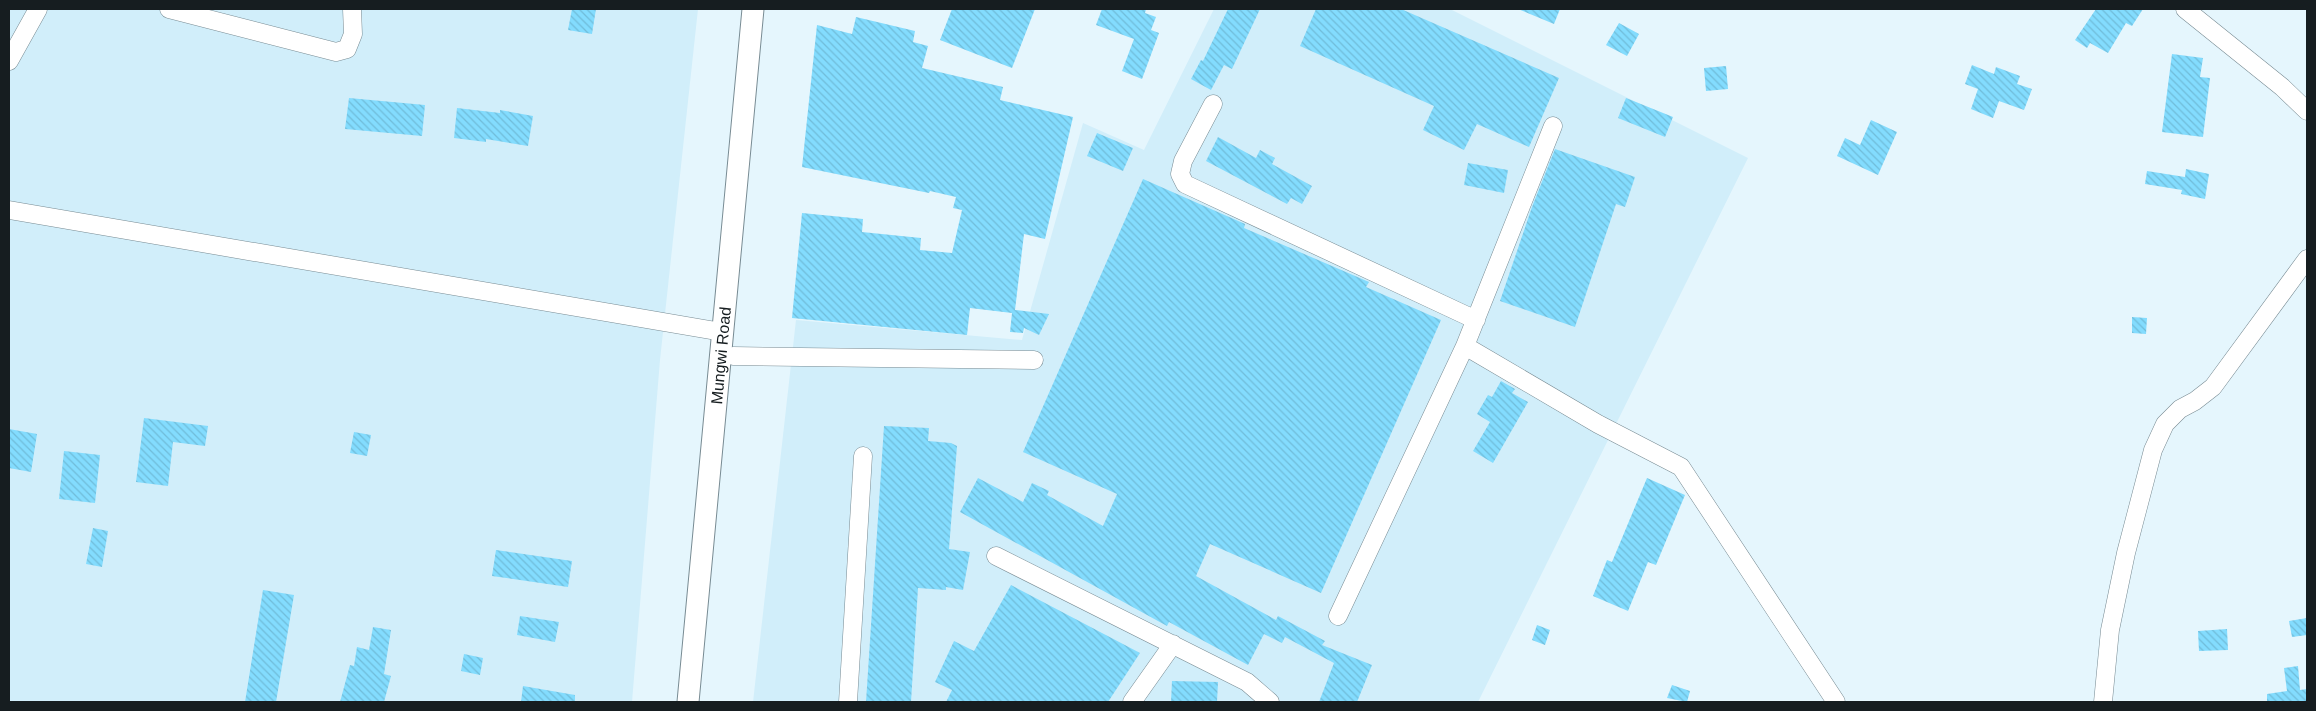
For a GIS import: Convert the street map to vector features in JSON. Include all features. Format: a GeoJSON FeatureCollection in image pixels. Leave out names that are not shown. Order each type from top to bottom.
{"type":"FeatureCollection","features":[{"type":"Feature","properties":{"kind":"main road","name":"Mungwi Road"},"geometry":{"type":"LineString","coordinates":[[688,702],[753,9]]}},
{"type":"Feature","properties":{"kind":"main road","name":"Mungwi Road"},"geometry":{"type":"LineString","coordinates":[[702,702],[765,9]]}},
{"type":"Feature","properties":{"kind":"street"},"geometry":{"type":"LineString","coordinates":[[9,61],[38,9]]}},
{"type":"Feature","properties":{"kind":"street"},"geometry":{"type":"LineString","coordinates":[[169,9],[336,52],[347,49],[352,34],[352,9]]}},
{"type":"Feature","properties":{"kind":"street"},"geometry":{"type":"LineString","coordinates":[[2185,9],[2282,88],[2307,111]]}},
{"type":"Feature","properties":{"kind":"street"},"geometry":{"type":"LineString","coordinates":[[1213,104],[1183,160],[1180,174],[1185,184],[1476,320]]}},
{"type":"Feature","properties":{"kind":"street"},"geometry":{"type":"LineString","coordinates":[[1338,616],[1465,346],[1553,126]]}},
{"type":"Feature","properties":{"kind":"street"},"geometry":{"type":"LineString","coordinates":[[9,210],[722,332]]}},
{"type":"Feature","properties":{"kind":"street"},"geometry":{"type":"LineString","coordinates":[[2103,702],[2110,630],[2126,553],[2153,450],[2165,424],[2180,409],[2195,401],[2213,387],[2307,259]]}},
{"type":"Feature","properties":{"kind":"street"},"geometry":{"type":"LineString","coordinates":[[1465,346],[1598,424],[1681,468],[1836,702]]}},
{"type":"Feature","properties":{"kind":"street"},"geometry":{"type":"LineString","coordinates":[[733,356],[1034,360]]}},
{"type":"Feature","properties":{"kind":"street"},"geometry":{"type":"LineString","coordinates":[[848,702],[863,456]]}},
{"type":"Feature","properties":{"kind":"street"},"geometry":{"type":"LineString","coordinates":[[996,556],[1247,682],[1270,702]]}},
{"type":"Feature","properties":{"kind":"street"},"geometry":{"type":"LineString","coordinates":[[1132,702],[1173,644]]}},
{"type":"Feature","properties":{"kind":"shaded area"},"geometry":{"type":"Polygon","coordinates":[[[9,9],[698,9],[660,360],[632,702],[9,702],[9,9]]]}},
{"type":"Feature","properties":{"kind":"shaded area"},"geometry":{"type":"Polygon","coordinates":[[[1214,9],[1450,9],[1748,158],[1478,702],[753,702],[796,320],[1022,340],[1083,123],[1144,150],[1214,9]]]}},
{"type":"Feature","properties":{"kind":"building"},"geometry":{"type":"Polygon","coordinates":[[[572,9],[596,9],[592,34],[568,30],[572,9]]]}},
{"type":"Feature","properties":{"kind":"building"},"geometry":{"type":"Polygon","coordinates":[[[952,9],[1035,9],[1012,68],[940,40],[952,9]]]}},
{"type":"Feature","properties":{"kind":"building"},"geometry":{"type":"Polygon","coordinates":[[[1102,9],[1146,9],[1145,13],[1156,17],[1151,30],[1159,33],[1142,79],[1122,71],[1134,39],[1096,25],[1102,9]]]}},
{"type":"Feature","properties":{"kind":"building"},"geometry":{"type":"Polygon","coordinates":[[[1228,9],[1260,9],[1232,69],[1224,65],[1211,90],[1191,79],[1201,60],[1203,61],[1228,9]]]}},
{"type":"Feature","properties":{"kind":"building"},"geometry":{"type":"Polygon","coordinates":[[[1316,9],[1401,9],[1559,78],[1529,147],[1477,124],[1464,150],[1423,130],[1434,106],[1300,46],[1316,9]]]}},
{"type":"Feature","properties":{"kind":"building"},"geometry":{"type":"Polygon","coordinates":[[[1518,9],[1560,9],[1554,24],[1518,9]]]}},
{"type":"Feature","properties":{"kind":"building"},"geometry":{"type":"Polygon","coordinates":[[[2096,9],[2143,9],[2132,26],[2126,23],[2108,53],[2090,43],[2087,48],[2075,40],[2096,9]]]}},
{"type":"Feature","properties":{"kind":"building"},"geometry":{"type":"Polygon","coordinates":[[[856,17],[915,31],[913,42],[928,46],[922,68],[1003,87],[1000,100],[1073,117],[1045,239],[1024,234],[1015,310],[1049,314],[1039,335],[1024,328],[1023,333],[1010,332],[1012,313],[970,308],[967,335],[792,318],[802,213],[863,219],[862,232],[921,238],[920,250],[952,253],[962,210],[953,208],[956,197],[802,167],[817,25],[852,34],[856,17]]]}},
{"type":"Feature","properties":{"kind":"building"},"geometry":{"type":"Polygon","coordinates":[[[1619,23],[1639,34],[1627,56],[1606,45],[1619,23]]]}},
{"type":"Feature","properties":{"kind":"building"},"geometry":{"type":"Polygon","coordinates":[[[2172,54],[2203,58],[2200,77],[2210,78],[2203,137],[2162,132],[2172,54]]]}},
{"type":"Feature","properties":{"kind":"building"},"geometry":{"type":"Polygon","coordinates":[[[1972,65],[1994,74],[1996,67],[2020,76],[2017,84],[2032,89],[2024,110],[1999,101],[1993,118],[1971,109],[1978,89],[1965,84],[1972,65]]]}},
{"type":"Feature","properties":{"kind":"building"},"geometry":{"type":"Polygon","coordinates":[[[1726,66],[1728,89],[1706,91],[1704,68],[1726,66]]]}},
{"type":"Feature","properties":{"kind":"building"},"geometry":{"type":"Polygon","coordinates":[[[349,98],[425,105],[422,136],[345,129],[349,98]]]}},
{"type":"Feature","properties":{"kind":"building"},"geometry":{"type":"Polygon","coordinates":[[[1626,98],[1673,117],[1665,137],[1618,118],[1626,98]]]}},
{"type":"Feature","properties":{"kind":"building"},"geometry":{"type":"Polygon","coordinates":[[[457,108],[500,113],[500,110],[533,116],[528,146],[486,139],[486,142],[454,138],[457,108]]]}},
{"type":"Feature","properties":{"kind":"building"},"geometry":{"type":"Polygon","coordinates":[[[1871,120],[1897,132],[1878,175],[1837,156],[1845,138],[1860,145],[1871,120]]]}},
{"type":"Feature","properties":{"kind":"building"},"geometry":{"type":"Polygon","coordinates":[[[1097,133],[1133,148],[1123,171],[1087,156],[1097,133]]]}},
{"type":"Feature","properties":{"kind":"building"},"geometry":{"type":"Polygon","coordinates":[[[1218,137],[1256,158],[1260,150],[1275,158],[1272,164],[1312,186],[1302,204],[1291,198],[1287,204],[1206,161],[1218,137]]]}},
{"type":"Feature","properties":{"kind":"building"},"geometry":{"type":"Polygon","coordinates":[[[1555,149],[1635,177],[1625,207],[1616,204],[1575,327],[1500,301],[1532,207],[1555,149]]]}},
{"type":"Feature","properties":{"kind":"building"},"geometry":{"type":"Polygon","coordinates":[[[1468,163],[1508,170],[1504,193],[1464,185],[1468,163]]]}},
{"type":"Feature","properties":{"kind":"building"},"geometry":{"type":"Polygon","coordinates":[[[2186,169],[2209,174],[2205,199],[2181,194],[2182,190],[2145,184],[2147,171],[2185,177],[2186,169]]]}},
{"type":"Feature","properties":{"kind":"building"},"geometry":{"type":"Polygon","coordinates":[[[1143,179],[1245,224],[1244,228],[1369,282],[1366,287],[1441,320],[1321,593],[1210,544],[1196,576],[1276,620],[1278,616],[1325,641],[1322,645],[1372,665],[1357,702],[1319,702],[1334,663],[1285,637],[1282,643],[1264,634],[1248,665],[1169,622],[1167,626],[960,512],[978,478],[1023,502],[1032,483],[1049,491],[1047,495],[1103,526],[1117,494],[1023,452],[1143,179]]]}},
{"type":"Feature","properties":{"kind":"building"},"geometry":{"type":"Polygon","coordinates":[[[2132,317],[2147,318],[2146,334],[2132,333],[2132,317]]]}},
{"type":"Feature","properties":{"kind":"building"},"geometry":{"type":"Polygon","coordinates":[[[1501,381],[1515,389],[1512,393],[1528,402],[1493,463],[1473,451],[1490,422],[1477,414],[1488,395],[1492,397],[1501,381]]]}},
{"type":"Feature","properties":{"kind":"building"},"geometry":{"type":"Polygon","coordinates":[[[144,418],[208,426],[205,446],[173,442],[168,486],[136,482],[144,418]]]}},
{"type":"Feature","properties":{"kind":"building"},"geometry":{"type":"Polygon","coordinates":[[[884,426],[929,428],[928,441],[951,443],[957,446],[949,549],[970,552],[963,590],[946,587],[946,590],[918,588],[911,702],[866,702],[884,426]]]}},
{"type":"Feature","properties":{"kind":"building"},"geometry":{"type":"Polygon","coordinates":[[[9,429],[37,434],[31,472],[9,468],[9,429]]]}},
{"type":"Feature","properties":{"kind":"building"},"geometry":{"type":"Polygon","coordinates":[[[354,432],[371,435],[367,456],[350,453],[354,432]]]}},
{"type":"Feature","properties":{"kind":"building"},"geometry":{"type":"Polygon","coordinates":[[[64,451],[100,455],[95,503],[59,499],[64,451]]]}},
{"type":"Feature","properties":{"kind":"building"},"geometry":{"type":"Polygon","coordinates":[[[1647,478],[1685,495],[1656,565],[1648,562],[1628,611],[1593,596],[1607,560],[1612,562],[1647,478]]]}},
{"type":"Feature","properties":{"kind":"building"},"geometry":{"type":"Polygon","coordinates":[[[93,528],[108,531],[102,567],[86,564],[93,528]]]}},
{"type":"Feature","properties":{"kind":"building"},"geometry":{"type":"Polygon","coordinates":[[[496,550],[572,561],[568,587],[492,576],[496,550]]]}},
{"type":"Feature","properties":{"kind":"building"},"geometry":{"type":"Polygon","coordinates":[[[1011,585],[1140,653],[1108,702],[946,702],[952,690],[935,682],[954,641],[974,651],[1011,585]]]}},
{"type":"Feature","properties":{"kind":"building"},"geometry":{"type":"Polygon","coordinates":[[[263,590],[294,595],[276,702],[245,702],[263,590]]]}},
{"type":"Feature","properties":{"kind":"building"},"geometry":{"type":"Polygon","coordinates":[[[520,616],[559,622],[555,642],[517,635],[520,616]]]}},
{"type":"Feature","properties":{"kind":"building"},"geometry":{"type":"Polygon","coordinates":[[[2307,618],[2307,635],[2292,637],[2289,621],[2307,618]]]}},
{"type":"Feature","properties":{"kind":"building"},"geometry":{"type":"Polygon","coordinates":[[[1537,625],[1550,630],[1545,645],[1532,640],[1537,625]]]}},
{"type":"Feature","properties":{"kind":"building"},"geometry":{"type":"Polygon","coordinates":[[[373,627],[391,630],[384,674],[391,676],[384,702],[340,702],[350,665],[354,666],[357,647],[369,650],[373,627]]]}},
{"type":"Feature","properties":{"kind":"building"},"geometry":{"type":"Polygon","coordinates":[[[2227,629],[2228,650],[2199,651],[2198,631],[2227,629]]]}},
{"type":"Feature","properties":{"kind":"building"},"geometry":{"type":"Polygon","coordinates":[[[464,654],[483,658],[480,675],[461,671],[464,654]]]}},
{"type":"Feature","properties":{"kind":"building"},"geometry":{"type":"Polygon","coordinates":[[[2298,666],[2300,690],[2307,689],[2307,702],[2267,702],[2267,694],[2287,691],[2284,668],[2298,666]]]}},
{"type":"Feature","properties":{"kind":"building"},"geometry":{"type":"Polygon","coordinates":[[[1172,681],[1218,682],[1217,702],[1171,702],[1172,681]]]}},
{"type":"Feature","properties":{"kind":"building"},"geometry":{"type":"Polygon","coordinates":[[[1672,685],[1690,691],[1687,702],[1667,698],[1672,685]]]}},
{"type":"Feature","properties":{"kind":"building"},"geometry":{"type":"Polygon","coordinates":[[[523,686],[575,695],[575,702],[521,702],[523,686]]]}}]}
